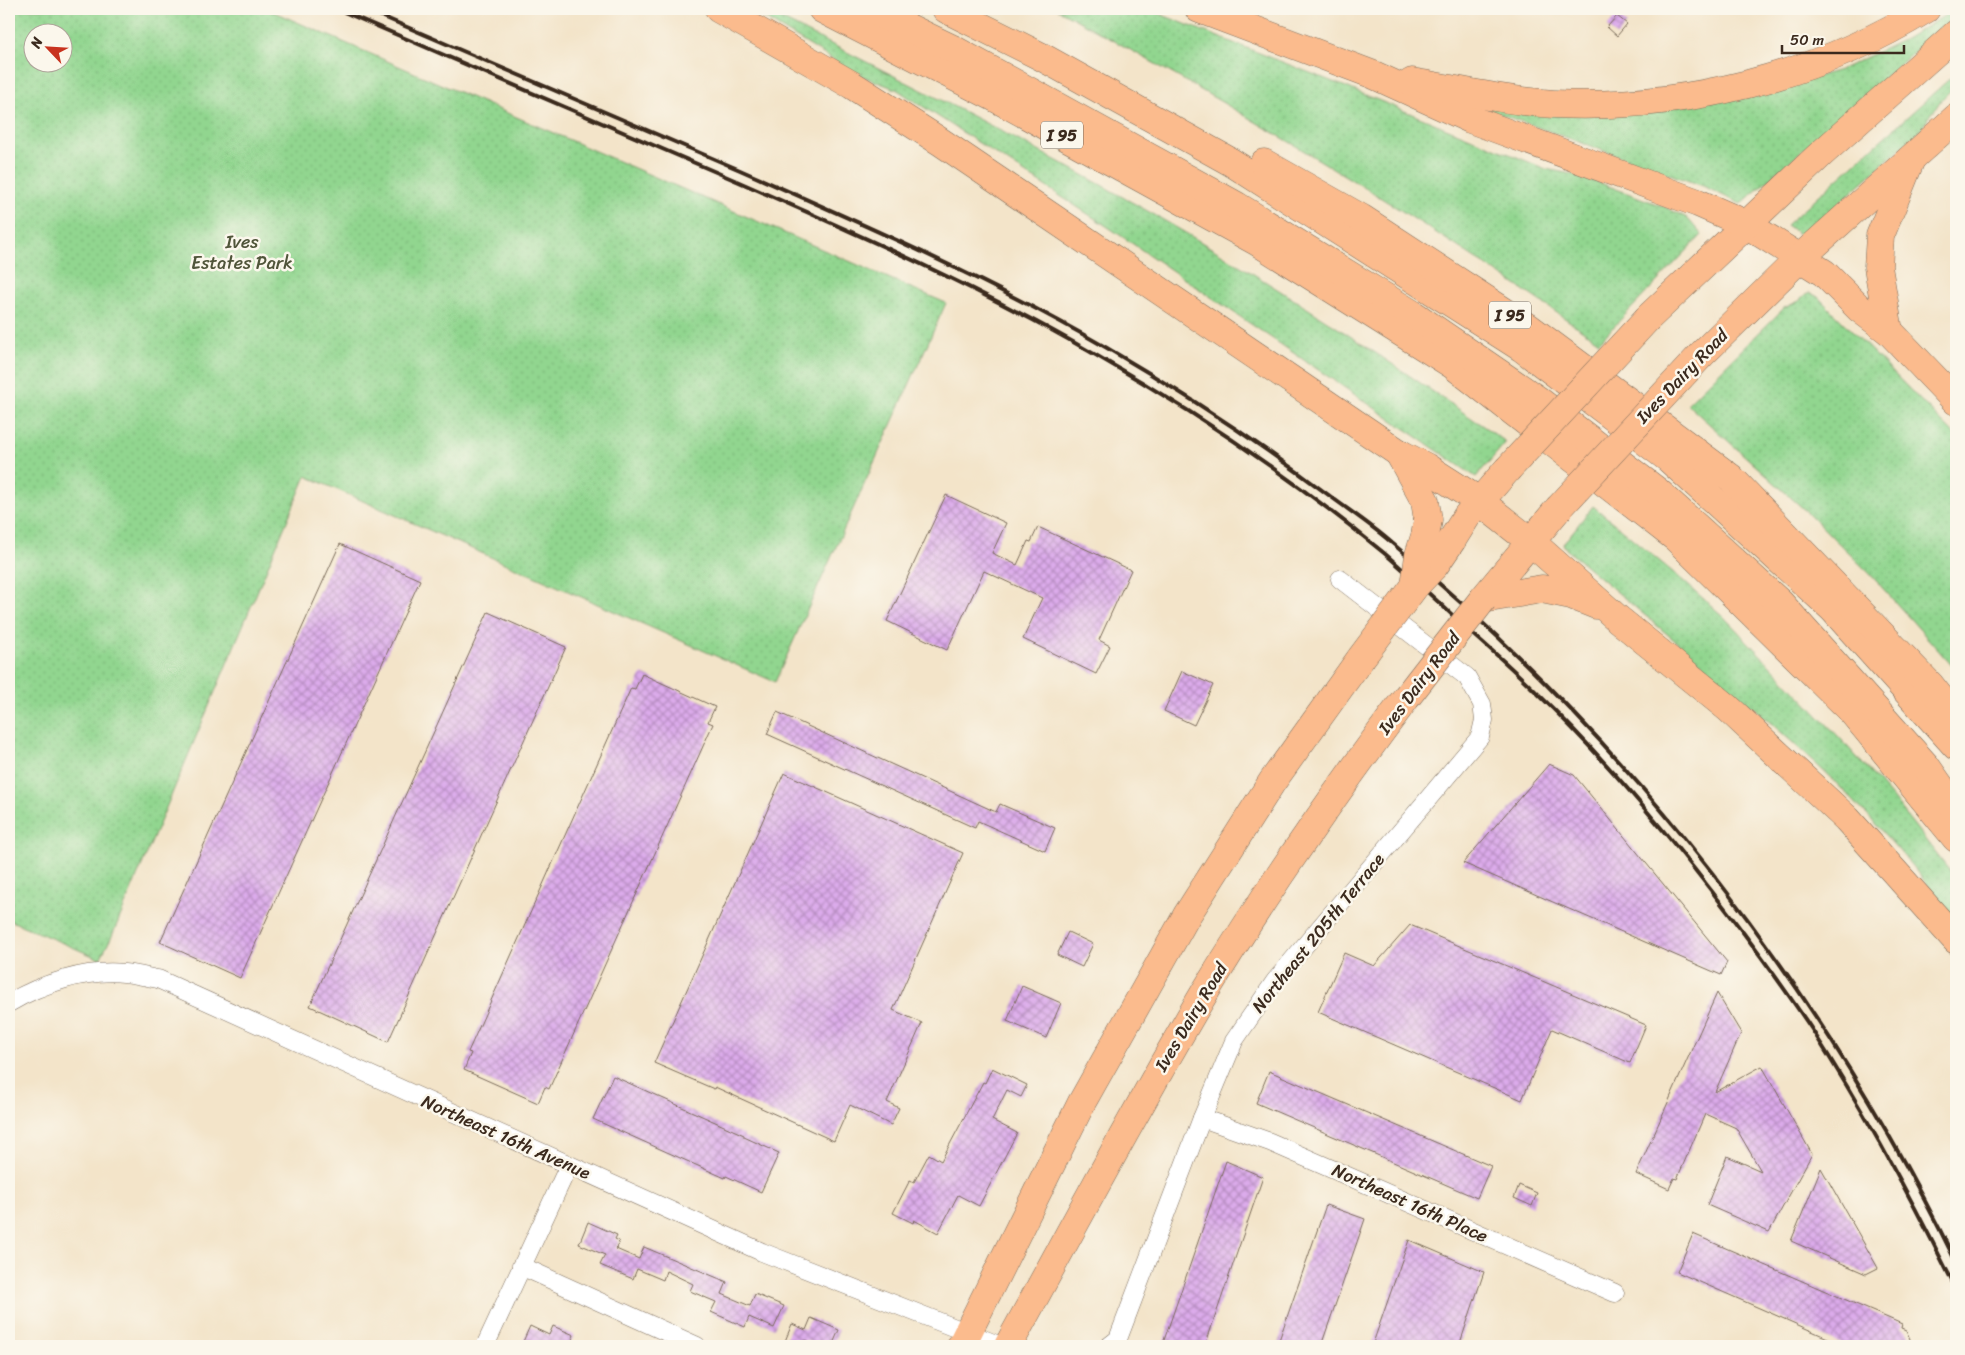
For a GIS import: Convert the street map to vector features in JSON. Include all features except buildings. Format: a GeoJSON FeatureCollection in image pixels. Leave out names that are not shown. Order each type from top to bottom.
{"type":"FeatureCollection","features":[{"type":"Feature","properties":{"kind":"main road"},"geometry":{"type":"LineString","coordinates":[[719,9],[852,85],[941,142],[1399,453],[1426,467],[1479,502],[1530,541],[1607,609],[1728,708],[1847,819],[1956,940]]}},
{"type":"Feature","properties":{"kind":"main road","name":"I 95"},"geometry":{"type":"LineString","coordinates":[[822,9],[992,96],[1256,241],[1452,365],[1676,538],[1850,709],[1956,838]]}},
{"type":"Feature","properties":{"kind":"main road"},"geometry":{"type":"LineString","coordinates":[[870,9],[950,48],[1237,206],[1414,315],[1538,400],[1657,491],[1780,603],[1926,766],[1956,809]]}},
{"type":"Feature","properties":{"kind":"main road"},"geometry":{"type":"LineString","coordinates":[[946,9],[1042,57],[1231,162],[1522,348],[1669,459],[1712,498],[1833,609],[1956,746]]}},
{"type":"Feature","properties":{"kind":"main road","name":"I 95"},"geometry":{"type":"LineString","coordinates":[[989,9],[1062,48],[1361,218],[1535,333],[1731,478],[1930,685],[1956,718]]}},
{"type":"Feature","properties":{"kind":"main road"},"geometry":{"type":"LineString","coordinates":[[1199,9],[1374,75],[1470,119],[1698,203],[1746,224],[1824,273],[1860,309],[1889,331],[1956,401]]}},
{"type":"Feature","properties":{"kind":"main road"},"geometry":{"type":"LineString","coordinates":[[1374,75],[1553,104],[1612,104],[1660,101],[1750,84],[1798,69],[1849,49],[1926,9]]}},
{"type":"Feature","properties":{"kind":"main road"},"geometry":{"type":"LineString","coordinates":[[964,1339],[1082,1102],[1187,914],[1272,782],[1415,586],[1435,565],[1479,502],[1648,318],[1820,154],[1956,34]]}},
{"type":"Feature","properties":{"kind":"main road","name":"Ives Dairy Road"},"geometry":{"type":"LineString","coordinates":[[1008,1346],[1126,1129],[1206,991],[1294,856],[1406,698],[1530,541],[1701,355],[1800,258],[1956,118]]}},
{"type":"Feature","properties":{"kind":"main road"},"geometry":{"type":"LineString","coordinates":[[1889,331],[1878,267],[1880,236],[1911,159]]}},
{"type":"Feature","properties":{"kind":"main road"},"geometry":{"type":"LineString","coordinates":[[1399,453],[1425,501],[1428,520],[1419,555],[1415,586]]}},
{"type":"Feature","properties":{"kind":"main road"},"geometry":{"type":"LineString","coordinates":[[1490,590],[1530,592],[1542,589],[1571,595],[1607,609]]}},
{"type":"Feature","properties":{"kind":"street","name":"Northeast 205th Terrace"},"geometry":{"type":"LineString","coordinates":[[1109,1346],[1118,1339],[1202,1118],[1234,1041],[1275,981],[1480,738],[1484,720],[1482,704],[1467,677],[1340,579]]}},
{"type":"Feature","properties":{"kind":"street","name":"Northeast 16th Avenue"},"geometry":{"type":"LineString","coordinates":[[9,1003],[57,982],[89,974],[122,973],[158,979],[762,1252],[964,1339],[1001,1346]]}},
{"type":"Feature","properties":{"kind":"street","name":"Northeast 16th Place"},"geometry":{"type":"LineString","coordinates":[[1202,1118],[1270,1142],[1615,1293]]}},
{"type":"Feature","properties":{"kind":"street"},"geometry":{"type":"LineString","coordinates":[[485,1346],[569,1165]]}},
{"type":"Feature","properties":{"kind":"street"},"geometry":{"type":"LineString","coordinates":[[521,1266],[696,1346]]}},
{"type":"Feature","properties":{"kind":"green space","name":"Ives Estates Park"},"geometry":{"type":"Polygon","coordinates":[[[9,9],[267,9],[946,303],[775,682],[306,476],[112,936],[100,959],[9,920],[9,9]]]}},
{"type":"Feature","properties":{"kind":"green space"},"geometry":{"type":"Polygon","coordinates":[[[750,9],[761,9],[932,95],[1102,185],[1158,217],[1213,249],[1324,319],[1506,442],[1476,477],[1111,229],[896,89],[856,74],[750,9]]]}},
{"type":"Feature","properties":{"kind":"green space"},"geometry":{"type":"Polygon","coordinates":[[[1057,9],[1147,9],[1346,87],[1546,169],[1581,176],[1665,207],[1687,218],[1702,235],[1599,342],[1467,253],[1332,168],[1196,87],[1057,9]]]}},
{"type":"Feature","properties":{"kind":"green space"},"geometry":{"type":"Polygon","coordinates":[[[1956,9],[1956,15],[1741,204],[1703,186],[1489,110],[1492,107],[1774,89],[1840,70],[1905,39],[1956,9]]]}},
{"type":"Feature","properties":{"kind":"green space"},"geometry":{"type":"Polygon","coordinates":[[[1956,73],[1956,85],[1941,100],[1920,131],[1802,236],[1786,225],[1956,73]]]}},
{"type":"Feature","properties":{"kind":"green space"},"geometry":{"type":"Polygon","coordinates":[[[1809,292],[1818,297],[1956,436],[1956,670],[1870,574],[1807,512],[1687,404],[1784,308],[1799,301],[1809,292]]]}},
{"type":"Feature","properties":{"kind":"green space"},"geometry":{"type":"Polygon","coordinates":[[[1593,506],[1724,617],[1840,738],[1891,796],[1956,879],[1956,921],[1923,879],[1833,780],[1723,681],[1567,550],[1563,544],[1593,506]]]}},
{"type":"Feature","properties":{"kind":"railway"},"geometry":{"type":"LineString","coordinates":[[337,9],[588,116],[829,222],[919,263],[1007,307],[1094,354],[1170,399],[1280,473],[1350,526],[1404,571],[1508,665],[1561,716],[1612,771],[1684,856],[1730,915],[1811,1028],[1887,1156],[1956,1289]]}},
{"type":"Feature","properties":{"kind":"railway"},"geometry":{"type":"LineString","coordinates":[[365,9],[787,191],[926,254],[1018,299],[1107,348],[1194,401],[1279,459],[1378,531],[1479,619],[1561,700],[1639,784],[1712,873],[1781,965],[1844,1061],[1903,1160],[1956,1262]]}}]}
